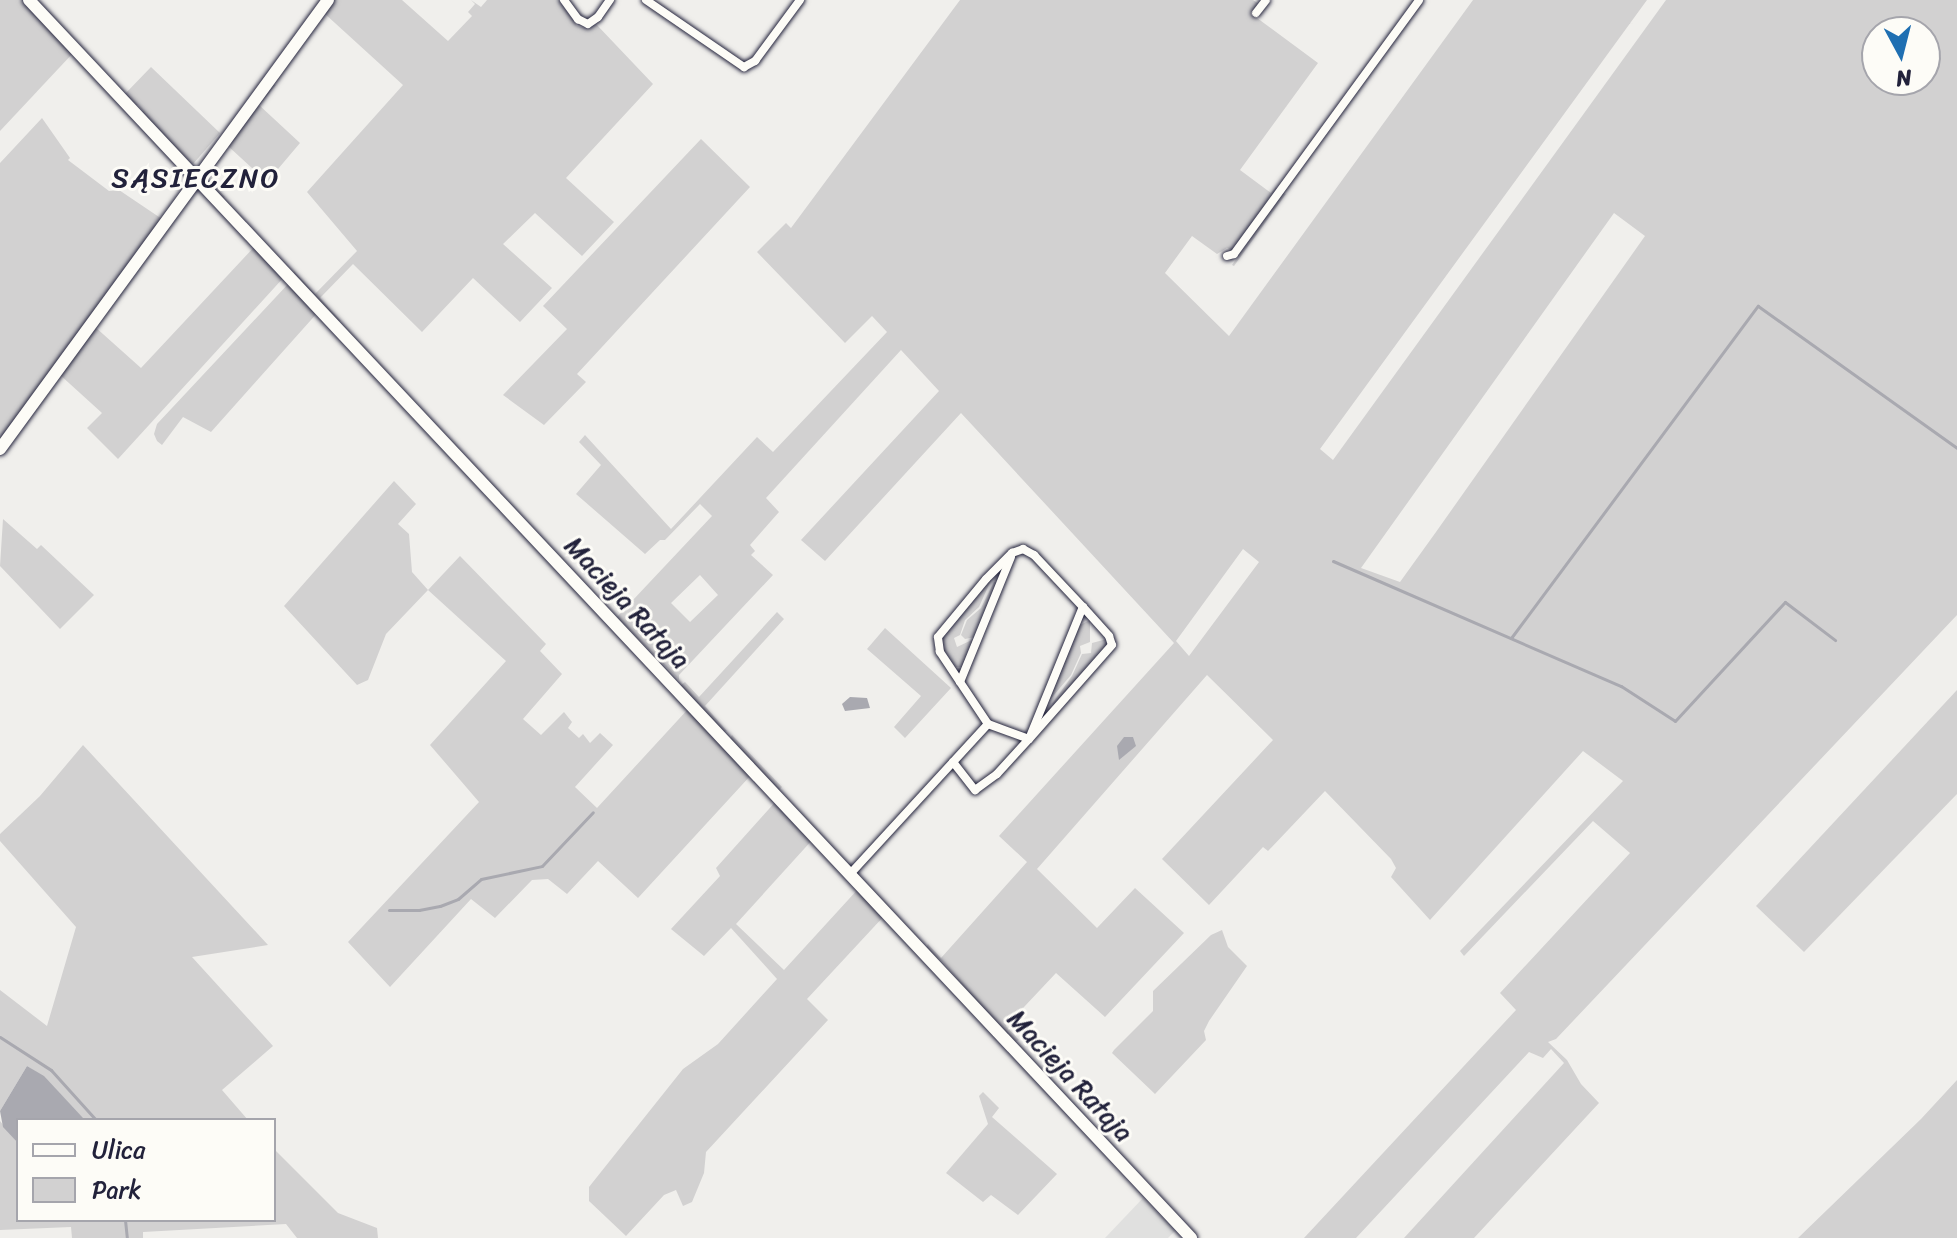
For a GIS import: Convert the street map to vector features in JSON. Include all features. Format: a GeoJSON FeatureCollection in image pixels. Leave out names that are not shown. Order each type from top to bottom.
{"type":"FeatureCollection","features":[{"type":"Feature","properties":{"kind":"street","name":"Macieja Rataja"},"geometry":{"type":"LineString","coordinates":[[29,0],[1191,1238]]}},
{"type":"Feature","properties":{"kind":"street"},"geometry":{"type":"LineString","coordinates":[[0,449],[328,0]]}},
{"type":"Feature","properties":{"kind":"street"},"geometry":{"type":"LineString","coordinates":[[564,0],[578,19],[586,23],[596,20],[610,0]]}},
{"type":"Feature","properties":{"kind":"street"},"geometry":{"type":"LineString","coordinates":[[646,0],[735,64],[747,67],[755,61],[800,0]]}},
{"type":"Feature","properties":{"kind":"street"},"geometry":{"type":"LineString","coordinates":[[1256,13],[1266,0]]}},
{"type":"Feature","properties":{"kind":"street"},"geometry":{"type":"LineString","coordinates":[[1227,256],[1234,254],[1419,0]]}},
{"type":"Feature","properties":{"kind":"street"},"geometry":{"type":"LineString","coordinates":[[953,762],[975,790],[997,774],[1029,739],[1111,649],[1109,636],[1032,553],[1023,549],[1012,553],[940,632],[939,648],[988,724],[1029,739]]}},
{"type":"Feature","properties":{"kind":"street"},"geometry":{"type":"LineString","coordinates":[[960,682],[1012,553]]}},
{"type":"Feature","properties":{"kind":"street"},"geometry":{"type":"LineString","coordinates":[[1029,739],[1083,607]]}},
{"type":"Feature","properties":{"kind":"street"},"geometry":{"type":"LineString","coordinates":[[851,873],[988,724]]}},
{"type":"Feature","properties":{"kind":"shaded area"},"geometry":{"type":"Polygon","coordinates":[[[850,697],[867,698],[870,708],[845,711],[842,704],[850,697]]]}},
{"type":"Feature","properties":{"kind":"shaded area"},"geometry":{"type":"Polygon","coordinates":[[[1124,737],[1133,737],[1136,746],[1119,760],[1117,746],[1124,737]]]}},
{"type":"Feature","properties":{"kind":"shaded area"},"geometry":{"type":"Polygon","coordinates":[[[27,1066],[44,1076],[83,1118],[16,1118],[16,1141],[3,1127],[0,1111],[27,1066]]]}},
{"type":"Feature","properties":{"kind":"shaded area"},"geometry":{"type":"Polygon","coordinates":[[[1143,1198],[1175,1231],[1168,1238],[1105,1238],[1143,1198]]]}},
{"type":"Feature","properties":{"kind":"green space"},"geometry":{"type":"Polygon","coordinates":[[[0,0],[25,0],[74,52],[0,131],[0,0]]]}},
{"type":"Feature","properties":{"kind":"green space"},"geometry":{"type":"Polygon","coordinates":[[[333,0],[402,0],[448,41],[472,16],[468,12],[475,4],[471,0],[481,7],[487,0],[559,0],[577,26],[585,28],[596,24],[653,84],[566,178],[614,222],[582,256],[535,213],[503,244],[552,288],[520,322],[473,278],[422,332],[353,264],[320,298],[341,321],[337,321],[293,275],[294,271],[315,294],[357,251],[307,192],[403,85],[324,13],[333,0]]]}},
{"type":"Feature","properties":{"kind":"green space"},"geometry":{"type":"Polygon","coordinates":[[[960,0],[1253,0],[1259,4],[1255,9],[1257,18],[1318,63],[1240,170],[1271,193],[1276,187],[1278,190],[1232,250],[1227,248],[1217,254],[1192,236],[1165,273],[1229,336],[1473,0],[1647,0],[1320,449],[1333,460],[1666,0],[1957,0],[1957,615],[1556,1039],[1548,1042],[1567,1060],[1581,1084],[1599,1103],[1474,1238],[1404,1238],[1564,1063],[1551,1049],[1543,1058],[1529,1052],[1356,1238],[1304,1238],[1516,1010],[1500,993],[1630,853],[1593,821],[1464,956],[1460,951],[1623,781],[1583,751],[1430,920],[1391,877],[1396,868],[1391,859],[1325,791],[1268,851],[1263,847],[1209,905],[1162,859],[1273,740],[1207,675],[1037,869],[1097,928],[1135,888],[1184,933],[1105,1017],[1056,973],[1006,1026],[1019,1040],[1013,1043],[943,962],[926,948],[928,944],[941,958],[1027,862],[999,836],[1174,643],[961,413],[825,561],[801,540],[939,391],[901,350],[766,498],[779,512],[750,545],[755,551],[751,555],[773,575],[679,675],[679,680],[617,617],[712,516],[700,504],[665,540],[660,540],[645,554],[576,494],[601,465],[579,442],[585,435],[671,529],[757,437],[773,452],[887,332],[872,316],[845,343],[757,252],[786,223],[791,228],[960,0]],[[1614,213],[1361,568],[1400,582],[1645,236],[1614,213]],[[1243,549],[1176,641],[1189,656],[1259,562],[1243,549]],[[700,575],[671,603],[690,622],[718,595],[700,575]]]}},
{"type":"Feature","properties":{"kind":"green space"},"geometry":{"type":"Polygon","coordinates":[[[151,67],[220,133],[193,164],[140,115],[143,111],[138,105],[132,106],[123,96],[151,67]]]}},
{"type":"Feature","properties":{"kind":"green space"},"geometry":{"type":"Polygon","coordinates":[[[273,84],[276,85],[259,105],[300,143],[267,182],[228,146],[212,171],[213,184],[225,197],[221,200],[204,179],[273,84]]]}},
{"type":"Feature","properties":{"kind":"green space"},"geometry":{"type":"Polygon","coordinates":[[[42,118],[70,158],[68,160],[109,191],[119,190],[162,219],[0,443],[0,163],[42,118]]]}},
{"type":"Feature","properties":{"kind":"green space"},"geometry":{"type":"Polygon","coordinates":[[[701,139],[750,187],[577,374],[586,382],[544,425],[503,395],[567,329],[543,306],[701,139]]]}},
{"type":"Feature","properties":{"kind":"green space"},"geometry":{"type":"Polygon","coordinates":[[[1283,193],[1286,194],[1232,265],[1283,193]]]}},
{"type":"Feature","properties":{"kind":"green space"},"geometry":{"type":"Polygon","coordinates":[[[256,245],[285,276],[118,459],[87,428],[102,413],[59,374],[94,326],[141,368],[256,245]]]}},
{"type":"Feature","properties":{"kind":"green space"},"geometry":{"type":"Polygon","coordinates":[[[289,283],[319,311],[211,432],[183,417],[162,445],[157,441],[154,434],[157,424],[289,283]]]}},
{"type":"Feature","properties":{"kind":"green space"},"geometry":{"type":"Polygon","coordinates":[[[394,481],[416,504],[398,524],[409,534],[412,572],[428,590],[386,634],[368,680],[357,685],[284,606],[394,481]]]}},
{"type":"Feature","properties":{"kind":"green space"},"geometry":{"type":"Polygon","coordinates":[[[3,519],[37,549],[41,545],[94,595],[60,629],[0,566],[3,519]]]}},
{"type":"Feature","properties":{"kind":"green space"},"geometry":{"type":"Polygon","coordinates":[[[460,556],[546,644],[540,651],[562,674],[523,719],[541,735],[564,712],[572,722],[568,728],[579,738],[583,734],[590,743],[600,733],[613,745],[575,787],[597,808],[689,708],[752,774],[638,898],[598,861],[567,894],[548,879],[532,880],[495,918],[471,899],[390,987],[348,942],[479,802],[430,745],[506,661],[428,590],[460,556]]]}},
{"type":"Feature","properties":{"kind":"green space"},"geometry":{"type":"Polygon","coordinates":[[[992,578],[979,607],[965,620],[960,635],[954,638],[957,647],[974,639],[962,667],[955,667],[943,649],[942,634],[992,578]]]}},
{"type":"Feature","properties":{"kind":"green space"},"geometry":{"type":"Polygon","coordinates":[[[994,582],[997,582],[975,637],[965,639],[961,635],[967,620],[981,608],[994,582]]]}},
{"type":"Feature","properties":{"kind":"green space"},"geometry":{"type":"Polygon","coordinates":[[[777,612],[784,619],[705,706],[727,731],[723,732],[680,686],[685,682],[699,697],[777,612]]]}},
{"type":"Feature","properties":{"kind":"green space"},"geometry":{"type":"Polygon","coordinates":[[[1090,620],[1090,642],[1080,646],[1081,653],[1071,675],[1048,702],[1080,625],[1090,620]]]}},
{"type":"Feature","properties":{"kind":"green space"},"geometry":{"type":"Polygon","coordinates":[[[885,628],[951,688],[905,738],[894,727],[921,696],[867,649],[885,628]]]}},
{"type":"Feature","properties":{"kind":"green space"},"geometry":{"type":"Polygon","coordinates":[[[1107,639],[1109,645],[1055,706],[1052,704],[1072,676],[1082,654],[1091,653],[1092,643],[1107,639]]]}},
{"type":"Feature","properties":{"kind":"green space"},"geometry":{"type":"Polygon","coordinates":[[[1957,690],[1957,794],[1804,952],[1756,906],[1957,690]]]}},
{"type":"Feature","properties":{"kind":"green space"},"geometry":{"type":"Polygon","coordinates":[[[732,735],[782,787],[778,791],[730,739],[732,735]]]}},
{"type":"Feature","properties":{"kind":"green space"},"geometry":{"type":"Polygon","coordinates":[[[83,745],[268,945],[192,957],[273,1046],[222,1090],[246,1118],[83,1118],[44,1077],[27,1066],[0,1111],[0,990],[47,1026],[76,927],[0,841],[0,834],[40,796],[83,745]]]}},
{"type":"Feature","properties":{"kind":"green space"},"geometry":{"type":"Polygon","coordinates":[[[777,800],[814,838],[736,924],[784,970],[859,888],[885,915],[807,999],[828,1020],[706,1152],[704,1173],[692,1202],[683,1206],[676,1190],[664,1195],[626,1236],[589,1201],[589,1187],[683,1069],[718,1044],[777,979],[731,928],[704,956],[671,929],[720,876],[716,868],[777,800]]]}},
{"type":"Feature","properties":{"kind":"green space"},"geometry":{"type":"Polygon","coordinates":[[[1222,930],[1228,947],[1247,966],[1209,1021],[1204,1031],[1206,1040],[1155,1094],[1112,1053],[1153,1011],[1153,991],[1211,935],[1222,930]]]}},
{"type":"Feature","properties":{"kind":"green space"},"geometry":{"type":"Polygon","coordinates":[[[1957,1080],[1957,1238],[1798,1238],[1921,1119],[1957,1080]]]}},
{"type":"Feature","properties":{"kind":"green space"},"geometry":{"type":"Polygon","coordinates":[[[983,1092],[999,1108],[992,1117],[1057,1174],[1018,1215],[991,1195],[983,1202],[946,1173],[988,1124],[979,1096],[983,1092]]]}},
{"type":"Feature","properties":{"kind":"green space"},"geometry":{"type":"Polygon","coordinates":[[[0,1121],[16,1141],[16,1222],[276,1222],[276,1151],[338,1213],[377,1228],[378,1238],[297,1238],[286,1224],[143,1232],[143,1238],[72,1238],[71,1227],[0,1230],[0,1121]]]}},
{"type":"Feature","properties":{"kind":"waterway"},"geometry":{"type":"LineString","coordinates":[[1511,638],[1758,306],[1957,448]]}},
{"type":"Feature","properties":{"kind":"waterway"},"geometry":{"type":"LineString","coordinates":[[1333,561],[1621,686],[1675,721],[1785,602],[1835,640]]}},
{"type":"Feature","properties":{"kind":"waterway"},"geometry":{"type":"LineString","coordinates":[[389,910],[440,906],[458,899],[481,879],[542,866],[593,812]]}},
{"type":"Feature","properties":{"kind":"waterway"},"geometry":{"type":"LineString","coordinates":[[0,1037],[51,1070],[94,1118]]}},
{"type":"Feature","properties":{"kind":"waterway"},"geometry":{"type":"LineString","coordinates":[[125,1222],[127,1238]]}},
{"type":"Feature","properties":{"kind":"district","name":"SĄSIECZNO"},"geometry":{"type":"Point","coordinates":[196,178]}}]}
